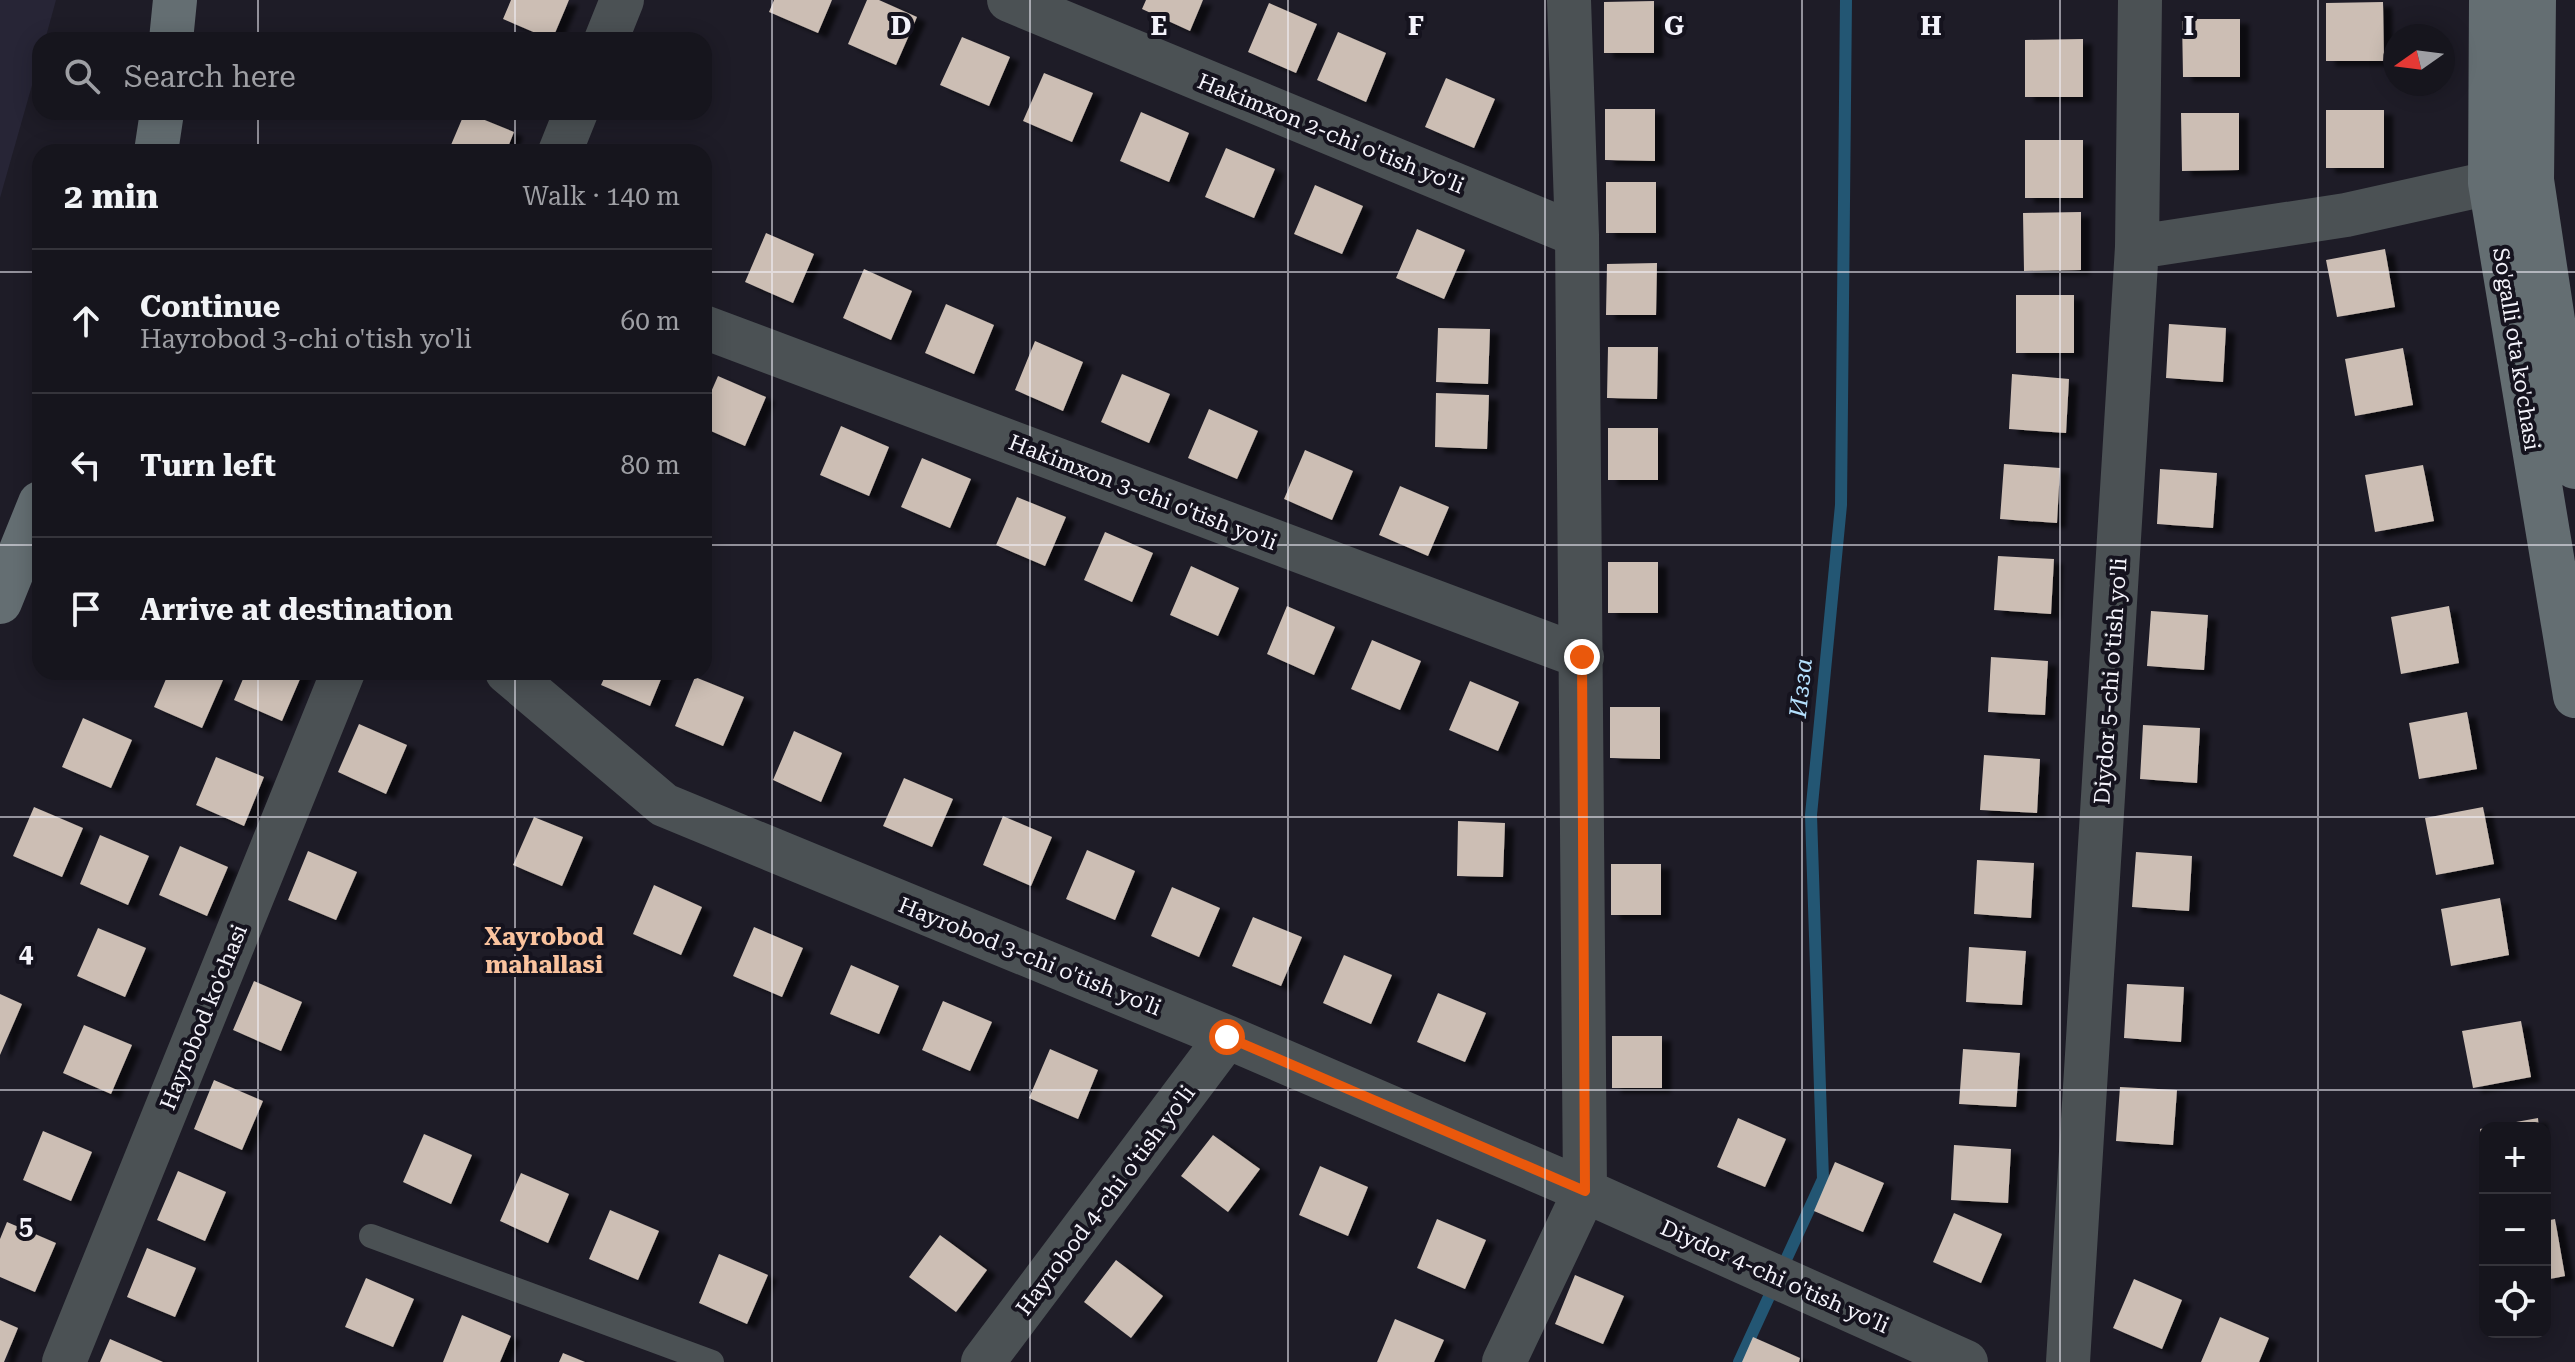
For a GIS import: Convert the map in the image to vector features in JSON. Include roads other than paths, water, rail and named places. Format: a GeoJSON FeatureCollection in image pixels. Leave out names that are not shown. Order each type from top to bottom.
{"type":"FeatureCollection","features":[{"type":"Feature","properties":{"kind":"main road"},"geometry":{"type":"LineString","coordinates":[[172,32],[175,0]]}},
{"type":"Feature","properties":{"kind":"main road","name":"So'galli ota ko'chasi"},"geometry":{"type":"LineString","coordinates":[[2491,0],[2490,183],[2575,696]]}},
{"type":"Feature","properties":{"kind":"main road","name":"So'galli ota ko'chasi"},"geometry":{"type":"LineString","coordinates":[[2534,0],[2532,180],[2575,467]]}},
{"type":"Feature","properties":{"kind":"main road"},"geometry":{"type":"LineString","coordinates":[[0,602],[32,523]]}},
{"type":"Feature","properties":{"kind":"street"},"geometry":{"type":"LineString","coordinates":[[609,32],[622,0]]}},
{"type":"Feature","properties":{"kind":"street","name":"Hakimxon 2-chi o'tish yo'li"},"geometry":{"type":"LineString","coordinates":[[1009,0],[1092,16],[1577,235]]}},
{"type":"Feature","properties":{"kind":"street"},"geometry":{"type":"LineString","coordinates":[[1504,1362],[1585,1191],[1577,235],[1569,0]]}},
{"type":"Feature","properties":{"kind":"street","name":"Diydor 5-chi o'tish yo'li"},"geometry":{"type":"LineString","coordinates":[[2068,1362],[2137,247],[2140,0]]}},
{"type":"Feature","properties":{"kind":"street"},"geometry":{"type":"LineString","coordinates":[[563,144],[573,120]]}},
{"type":"Feature","properties":{"kind":"street"},"geometry":{"type":"LineString","coordinates":[[2137,247],[2346,215],[2490,183],[2532,180]]}},
{"type":"Feature","properties":{"kind":"street","name":"Hakimxon 3-chi o'tish yo'li"},"geometry":{"type":"LineString","coordinates":[[712,330],[1582,657]]}},
{"type":"Feature","properties":{"kind":"street","name":"Hayrobod ko'chasi"},"geometry":{"type":"LineString","coordinates":[[64,1362],[340,680]]}},
{"type":"Feature","properties":{"kind":"street","name":"Hayrobod 3-chi o'tish yo'li"},"geometry":{"type":"LineString","coordinates":[[516,680],[664,805],[1227,1037],[1585,1191]]}},
{"type":"Feature","properties":{"kind":"street","name":"Hayrobod 4-chi o'tish yo'li"},"geometry":{"type":"LineString","coordinates":[[983,1362],[1227,1037]]}},
{"type":"Feature","properties":{"kind":"street","name":"Diydor 4-chi o'tish yo'li"},"geometry":{"type":"LineString","coordinates":[[1585,1191],[1966,1362]]}},
{"type":"Feature","properties":{"kind":"lane"},"geometry":{"type":"LineString","coordinates":[[371,1236],[712,1362]]}},
{"type":"Feature","properties":{"kind":"waterway","name":"Изза"},"geometry":{"type":"LineString","coordinates":[[1739,1362],[1823,1179],[1811,815],[1841,505],[1846,0]]}},
{"type":"Feature","properties":{"kind":"district","name":"Xayrobod mahallasi"},"geometry":{"type":"Point","coordinates":[544,951]}}]}
